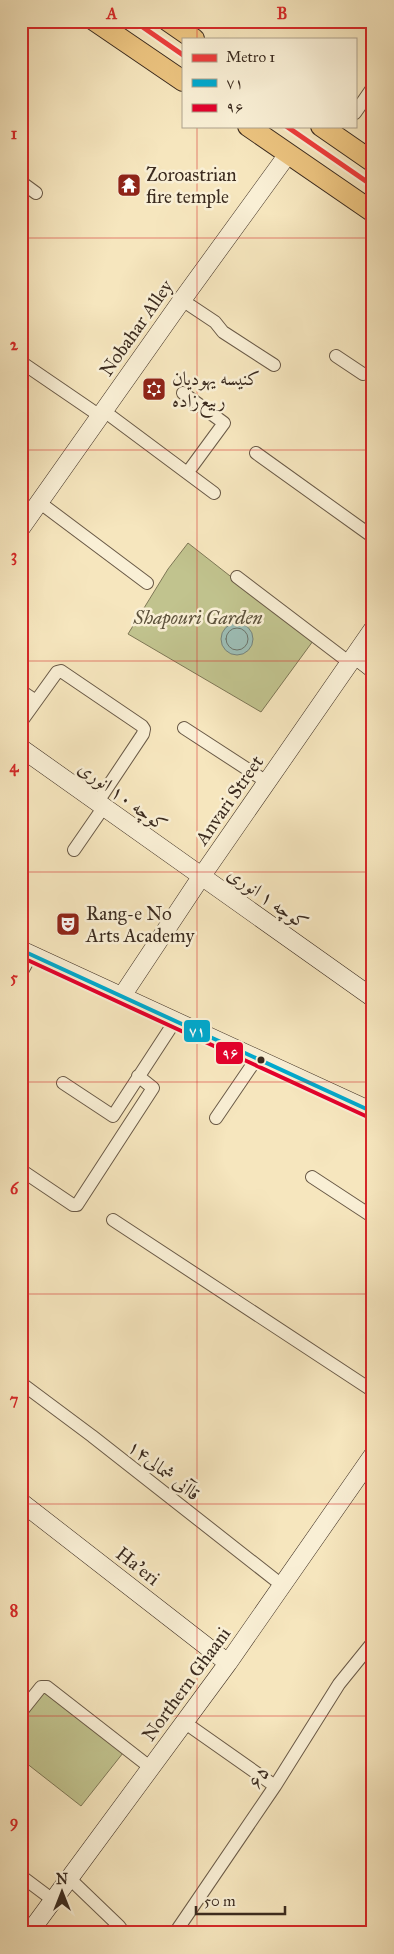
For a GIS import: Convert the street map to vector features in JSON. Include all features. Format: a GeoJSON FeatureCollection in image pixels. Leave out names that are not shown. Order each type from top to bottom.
{"type":"FeatureCollection","features":[{"type":"Feature","properties":{"kind":"main road"},"geometry":{"type":"LineString","coordinates":[[95,21],[182,80]]}},
{"type":"Feature","properties":{"kind":"main road"},"geometry":{"type":"LineString","coordinates":[[251,128],[373,212]]}},
{"type":"Feature","properties":{"kind":"main road"},"geometry":{"type":"LineString","coordinates":[[328,128],[342,132],[373,162]]}},
{"type":"Feature","properties":{"kind":"street"},"geometry":{"type":"LineString","coordinates":[[356,112],[373,87]]}},
{"type":"Feature","properties":{"kind":"street","name":"Nobahar Alley"},"geometry":{"type":"LineString","coordinates":[[21,528],[288,154]]}},
{"type":"Feature","properties":{"kind":"street"},"geometry":{"type":"LineString","coordinates":[[21,182],[36,193]]}},
{"type":"Feature","properties":{"kind":"street"},"geometry":{"type":"LineString","coordinates":[[182,300],[215,322],[223,332],[274,365]]}},
{"type":"Feature","properties":{"kind":"street"},"geometry":{"type":"LineString","coordinates":[[336,356],[363,374]]}},
{"type":"Feature","properties":{"kind":"street"},"geometry":{"type":"LineString","coordinates":[[21,362],[188,472],[214,493]]}},
{"type":"Feature","properties":{"kind":"street"},"geometry":{"type":"LineString","coordinates":[[183,393],[224,423],[188,472]]}},
{"type":"Feature","properties":{"kind":"street"},"geometry":{"type":"LineString","coordinates":[[256,453],[373,537]]}},
{"type":"Feature","properties":{"kind":"street"},"geometry":{"type":"LineString","coordinates":[[39,502],[147,582]]}},
{"type":"Feature","properties":{"kind":"street"},"geometry":{"type":"LineString","coordinates":[[237,577],[352,659],[373,669]]}},
{"type":"Feature","properties":{"kind":"street","name":"Anvari Street"},"geometry":{"type":"LineString","coordinates":[[122,996],[201,877],[373,629]]}},
{"type":"Feature","properties":{"kind":"street"},"geometry":{"type":"LineString","coordinates":[[21,722],[57,672],[61,671],[144,729],[74,850]]}},
{"type":"Feature","properties":{"kind":"street"},"geometry":{"type":"LineString","coordinates":[[21,691],[36,701]]}},
{"type":"Feature","properties":{"kind":"street"},"geometry":{"type":"LineString","coordinates":[[184,728],[267,782]]}},
{"type":"Feature","properties":{"kind":"street","name":"کوچه ۱۰ انوری"},"geometry":{"type":"LineString","coordinates":[[21,748],[201,877]]}},
{"type":"Feature","properties":{"kind":"street","name":"کوچه ۱ انوری"},"geometry":{"type":"LineString","coordinates":[[201,877],[373,998]]}},
{"type":"Feature","properties":{"kind":"street"},"geometry":{"type":"LineString","coordinates":[[21,973],[26,953],[373,1112]]}},
{"type":"Feature","properties":{"kind":"street"},"geometry":{"type":"LineString","coordinates":[[63,1083],[113,1116],[176,1021]]}},
{"type":"Feature","properties":{"kind":"street"},"geometry":{"type":"LineString","coordinates":[[216,1118],[257,1058]]}},
{"type":"Feature","properties":{"kind":"street"},"geometry":{"type":"LineString","coordinates":[[21,1170],[73,1205],[77,1205],[153,1088],[138,1076]]}},
{"type":"Feature","properties":{"kind":"street"},"geometry":{"type":"LineString","coordinates":[[312,1177],[373,1217]]}},
{"type":"Feature","properties":{"kind":"street"},"geometry":{"type":"LineString","coordinates":[[113,1220],[373,1391]]}},
{"type":"Feature","properties":{"kind":"street","name":"قاآنی شمالی۱۴"},"geometry":{"type":"LineString","coordinates":[[21,1384],[92,1436],[283,1586]]}},
{"type":"Feature","properties":{"kind":"street","name":"Northern Ghaani"},"geometry":{"type":"LineString","coordinates":[[29,1933],[152,1768],[283,1586],[373,1455]]}},
{"type":"Feature","properties":{"kind":"street","name":"Ha'eri"},"geometry":{"type":"LineString","coordinates":[[21,1502],[228,1662]]}},
{"type":"Feature","properties":{"kind":"street","name":"۶۵"},"geometry":{"type":"LineString","coordinates":[[175,1933],[275,1786],[339,1684],[373,1642]]}},
{"type":"Feature","properties":{"kind":"street"},"geometry":{"type":"LineString","coordinates":[[21,1712],[41,1687],[47,1687],[152,1768]]}},
{"type":"Feature","properties":{"kind":"street"},"geometry":{"type":"LineString","coordinates":[[184,1722],[275,1786]]}},
{"type":"Feature","properties":{"kind":"street"},"geometry":{"type":"LineString","coordinates":[[21,1876],[53,1900]]}},
{"type":"Feature","properties":{"kind":"street"},"geometry":{"type":"LineString","coordinates":[[70,1878],[124,1933]]}},
{"type":"Feature","properties":{"kind":"green space","name":"Shapouri Garden"},"geometry":{"type":"Polygon","coordinates":[[[188,543],[313,641],[261,712],[128,634],[168,569],[188,543]]]}},
{"type":"Feature","properties":{"kind":"green space"},"geometry":{"type":"Polygon","coordinates":[[[45,1692],[123,1753],[81,1806],[21,1759],[21,1717],[41,1693],[45,1692]]]}},
{"type":"Feature","properties":{"kind":"water"},"geometry":{"type":"Polygon","coordinates":[[[237,623],[243,624],[248,628],[252,633],[252,645],[248,650],[243,654],[237,655],[231,654],[226,650],[222,645],[221,639],[222,633],[226,628],[231,624],[237,623]]]}},
{"type":"Feature","properties":{"kind":"metro line","name":"1"},"geometry":{"type":"LineString","coordinates":[[134,21],[182,54]]}},
{"type":"Feature","properties":{"kind":"metro line","name":"1"},"geometry":{"type":"LineString","coordinates":[[289,128],[373,186]]}},
{"type":"Feature","properties":{"kind":"transit line","name":"۷۱"},"geometry":{"type":"LineString","coordinates":[[21,950],[373,1112]]}},
{"type":"Feature","properties":{"kind":"transit line","name":"۹۶"},"geometry":{"type":"LineString","coordinates":[[21,957],[370,1118]]}},
{"type":"Feature","properties":{"kind":"place","name":"Zoroastrian fire temple"},"geometry":{"type":"Point","coordinates":[129,185]}},
{"type":"Feature","properties":{"kind":"place","name":"کنیسه یهودیان ربیع‌زاده"},"geometry":{"type":"Point","coordinates":[154,389]}},
{"type":"Feature","properties":{"kind":"place","name":"Rang-e No Arts Academy"},"geometry":{"type":"Point","coordinates":[68,924]}}]}
